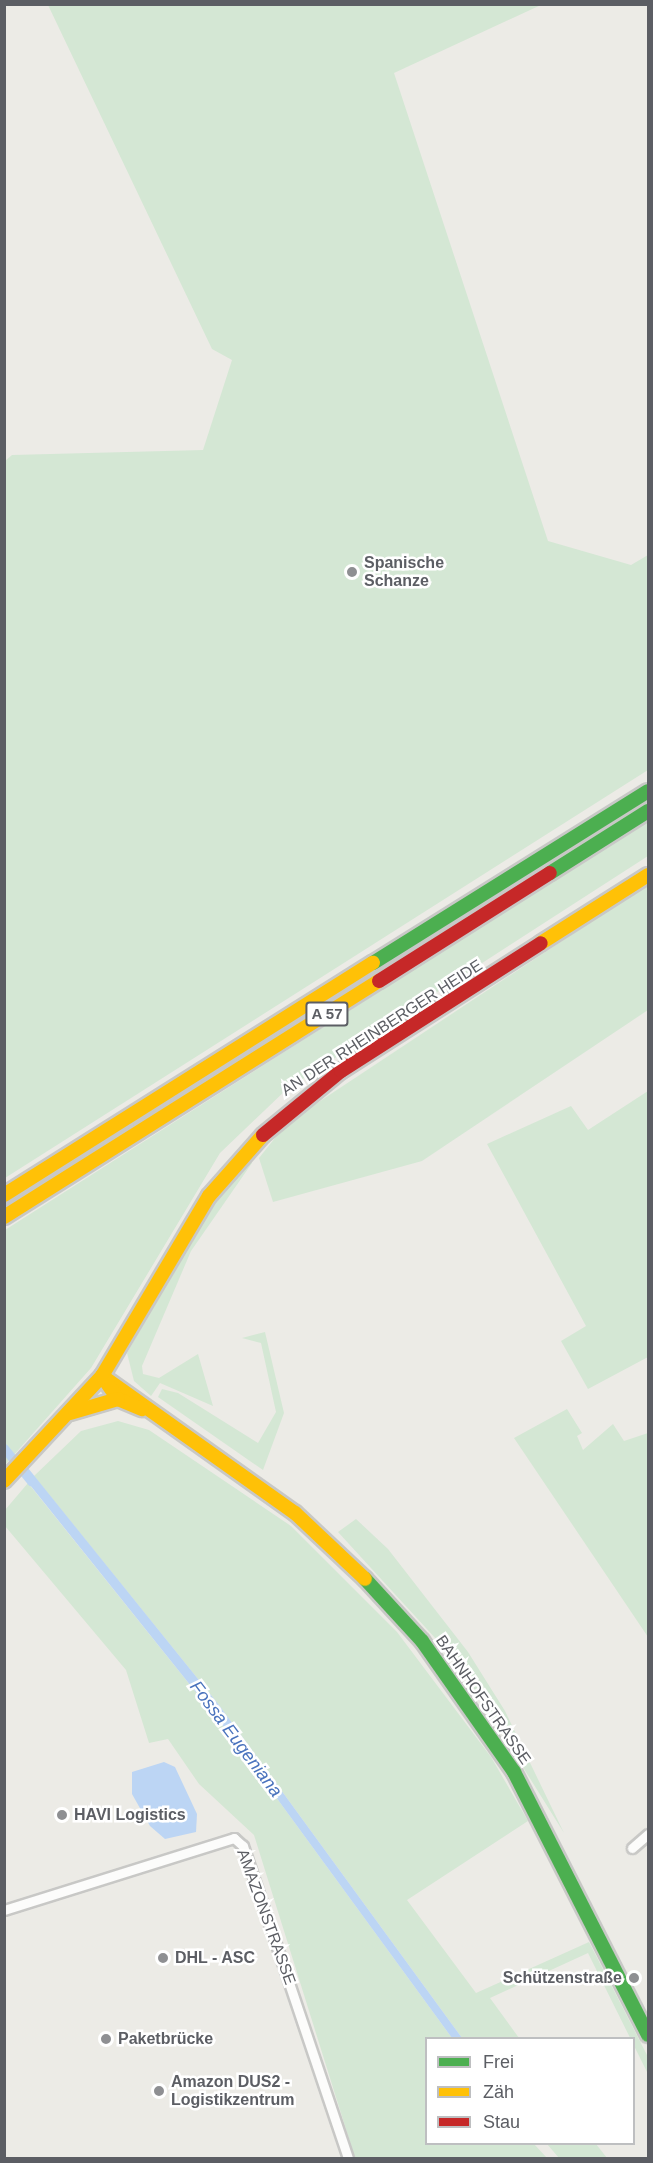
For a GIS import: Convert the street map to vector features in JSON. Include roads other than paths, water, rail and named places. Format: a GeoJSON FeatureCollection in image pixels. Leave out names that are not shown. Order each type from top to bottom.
{"type":"FeatureCollection","features":[{"type":"Feature","properties":{"kind":"main road","name":"A 57"},"geometry":{"type":"LineString","coordinates":[[4,1195],[648,791]]}},
{"type":"Feature","properties":{"kind":"main road","name":"A 57"},"geometry":{"type":"LineString","coordinates":[[4,1217],[648,811]]}},
{"type":"Feature","properties":{"kind":"main road","name":"AN DER RHEINBERGER HEIDE"},"geometry":{"type":"LineString","coordinates":[[4,1481],[102,1376],[209,1196],[275,1122],[341,1071],[648,875]]}},
{"type":"Feature","properties":{"kind":"main road"},"geometry":{"type":"LineString","coordinates":[[69,1413],[118,1399],[102,1376]]}},
{"type":"Feature","properties":{"kind":"main road","name":"BAHNHOFSTRASSE"},"geometry":{"type":"LineString","coordinates":[[102,1376],[295,1513],[359,1572],[434,1656],[520,1782],[648,2035]]}},
{"type":"Feature","properties":{"kind":"main road","name":"BAHNHOFSTRASSE"},"geometry":{"type":"LineString","coordinates":[[118,1399],[147,1410]]}},
{"type":"Feature","properties":{"kind":"street"},"geometry":{"type":"LineString","coordinates":[[632,1848],[648,1834]]}},
{"type":"Feature","properties":{"kind":"street","name":"AMAZONSTRASSE"},"geometry":{"type":"LineString","coordinates":[[4,1910],[234,1838],[243,1846],[348,2158]]}},
{"type":"Feature","properties":{"kind":"water"},"geometry":{"type":"Polygon","coordinates":[[[28,1468],[219,1705],[461,2037],[451,2037],[235,1741],[22,1475],[28,1468]]]}},
{"type":"Feature","properties":{"kind":"water"},"geometry":{"type":"Polygon","coordinates":[[[164,1762],[175,1767],[197,1814],[196,1832],[165,1839],[150,1826],[132,1794],[132,1772],[164,1762]]]}},
{"type":"Feature","properties":{"kind":"waterway","name":"Fossa Eugeniana"},"geometry":{"type":"LineString","coordinates":[[4,1448],[31,1481]]}},
{"type":"Feature","properties":{"kind":"place","name":"Spanische Schanze"},"geometry":{"type":"Point","coordinates":[352,572]}},
{"type":"Feature","properties":{"kind":"place","name":"HAVI Logistics"},"geometry":{"type":"Point","coordinates":[62,1815]}},
{"type":"Feature","properties":{"kind":"place","name":"DHL - ASC"},"geometry":{"type":"Point","coordinates":[163,1958]}},
{"type":"Feature","properties":{"kind":"place","name":"Schützenstraße"},"geometry":{"type":"Point","coordinates":[634,1978]}},
{"type":"Feature","properties":{"kind":"place","name":"Paketbrücke"},"geometry":{"type":"Point","coordinates":[106,2039]}},
{"type":"Feature","properties":{"kind":"place","name":"Amazon DUS2 - Logistikzentrum"},"geometry":{"type":"Point","coordinates":[159,2091]}}]}
